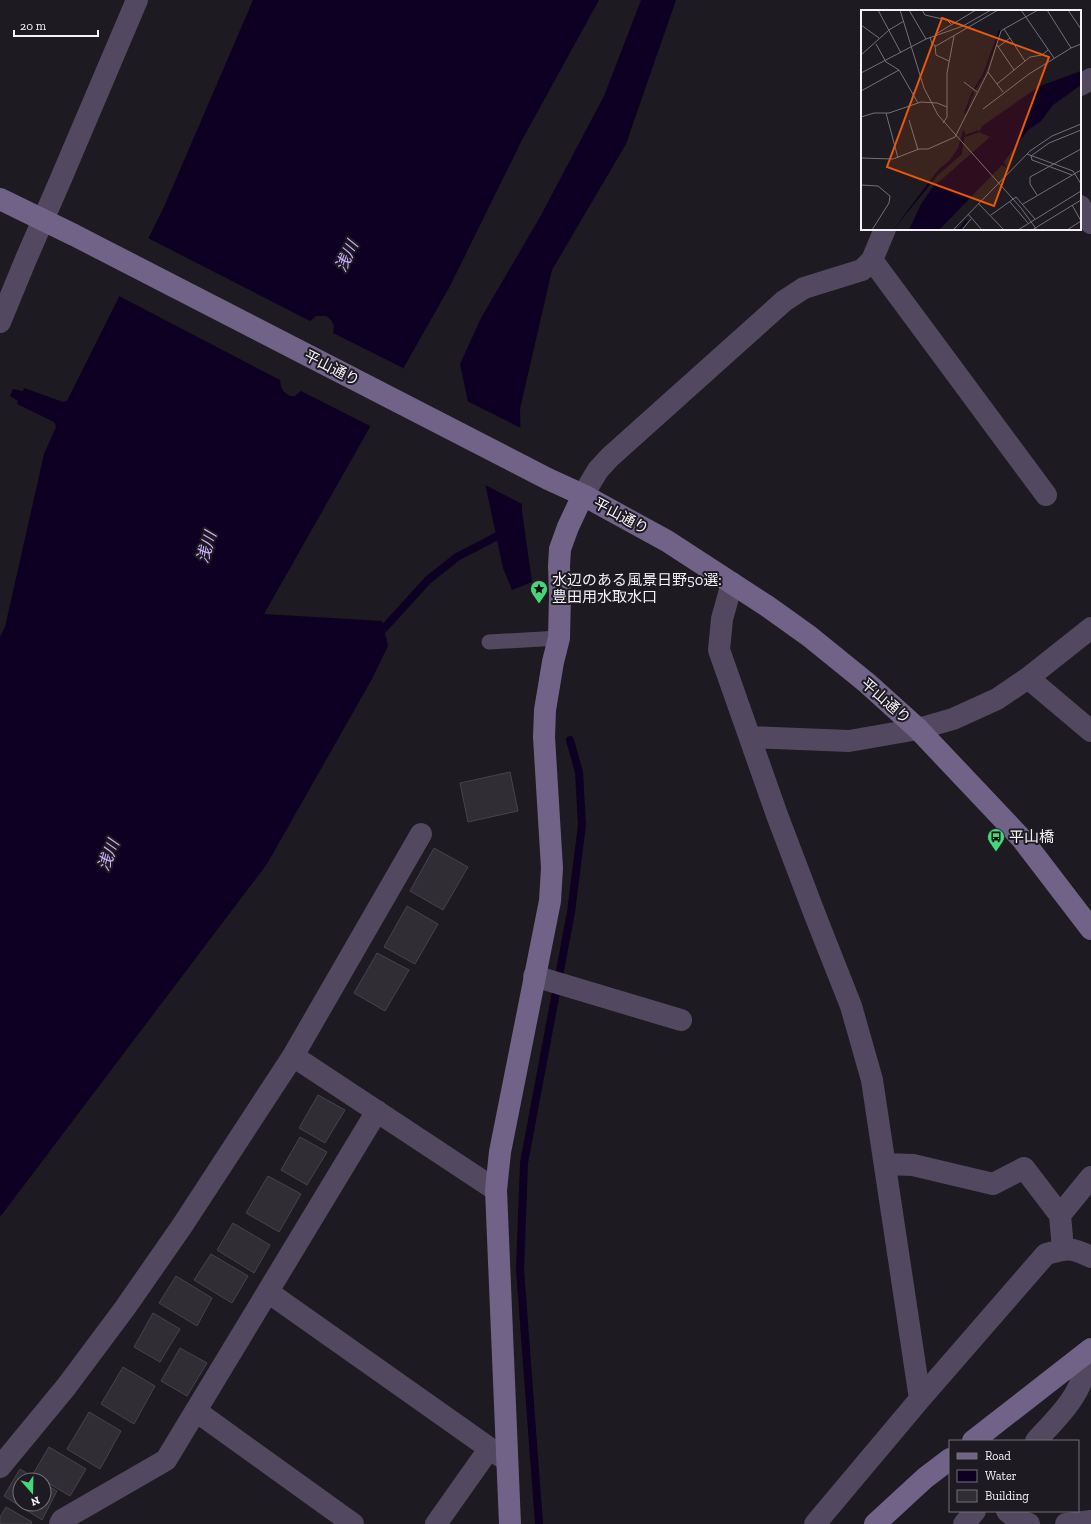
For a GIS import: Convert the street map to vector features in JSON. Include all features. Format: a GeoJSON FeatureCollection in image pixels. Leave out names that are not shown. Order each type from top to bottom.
{"type":"FeatureCollection","features":[{"type":"Feature","properties":{"kind":"main road","name":"平山通り"},"geometry":{"type":"LineString","coordinates":[[5,202],[51,224],[548,479],[583,495],[668,541],[767,606],[809,636],[867,683],[918,729],[1022,839],[1091,929]]}},
{"type":"Feature","properties":{"kind":"main road"},"geometry":{"type":"LineString","coordinates":[[510,1524],[498,1454],[496,1190],[500,1152],[539,977],[550,901],[552,868],[544,737],[545,710],[552,662],[559,638],[560,550],[568,527],[583,495]]}},
{"type":"Feature","properties":{"kind":"main road"},"geometry":{"type":"LineString","coordinates":[[974,1440],[1088,1352]]}},
{"type":"Feature","properties":{"kind":"main road"},"geometry":{"type":"LineString","coordinates":[[875,1524],[925,1478],[949,1460]]}},
{"type":"Feature","properties":{"kind":"street"},"geometry":{"type":"LineString","coordinates":[[0,322],[26,259],[51,224],[137,0]]}},
{"type":"Feature","properties":{"kind":"street"},"geometry":{"type":"LineString","coordinates":[[1081,84],[1091,79]]}},
{"type":"Feature","properties":{"kind":"street"},"geometry":{"type":"LineString","coordinates":[[1081,208],[1091,223]]}},
{"type":"Feature","properties":{"kind":"street"},"geometry":{"type":"LineString","coordinates":[[583,495],[598,470],[610,457],[784,301],[804,288],[862,270],[872,260],[885,230]]}},
{"type":"Feature","properties":{"kind":"street"},"geometry":{"type":"LineString","coordinates":[[872,260],[1046,495]]}},
{"type":"Feature","properties":{"kind":"street"},"geometry":{"type":"LineString","coordinates":[[732,583],[722,619],[719,650],[814,915],[851,1006],[872,1080],[920,1398]]}},
{"type":"Feature","properties":{"kind":"street"},"geometry":{"type":"LineString","coordinates":[[750,737],[849,741],[918,729],[953,719],[997,699],[1028,678],[1091,628]]}},
{"type":"Feature","properties":{"kind":"street"},"geometry":{"type":"LineString","coordinates":[[1028,678],[1091,731]]}},
{"type":"Feature","properties":{"kind":"street"},"geometry":{"type":"LineString","coordinates":[[0,1467],[66,1387],[125,1308],[182,1226],[292,1056],[421,834]]}},
{"type":"Feature","properties":{"kind":"street"},"geometry":{"type":"LineString","coordinates":[[539,977],[681,1020]]}},
{"type":"Feature","properties":{"kind":"street"},"geometry":{"type":"LineString","coordinates":[[292,1056],[496,1190]]}},
{"type":"Feature","properties":{"kind":"street"},"geometry":{"type":"LineString","coordinates":[[60,1524],[62,1520],[166,1460],[377,1111]]}},
{"type":"Feature","properties":{"kind":"street"},"geometry":{"type":"LineString","coordinates":[[885,1164],[913,1165],[993,1184],[1024,1168],[1060,1215],[1063,1249]]}},
{"type":"Feature","properties":{"kind":"street"},"geometry":{"type":"LineString","coordinates":[[1060,1215],[1091,1177]]}},
{"type":"Feature","properties":{"kind":"street"},"geometry":{"type":"LineString","coordinates":[[815,1524],[920,1398],[1046,1254],[1063,1249],[1076,1250],[1091,1257]]}},
{"type":"Feature","properties":{"kind":"street"},"geometry":{"type":"LineString","coordinates":[[268,1292],[498,1454],[436,1524]]}},
{"type":"Feature","properties":{"kind":"street"},"geometry":{"type":"LineString","coordinates":[[1037,1440],[1078,1390],[1088,1352]]}},
{"type":"Feature","properties":{"kind":"street"},"geometry":{"type":"LineString","coordinates":[[196,1411],[353,1524]]}},
{"type":"Feature","properties":{"kind":"street"},"geometry":{"type":"LineString","coordinates":[[964,1524],[974,1512]]}},
{"type":"Feature","properties":{"kind":"street"},"geometry":{"type":"LineString","coordinates":[[1008,1512],[1016,1518],[1029,1524]]}},
{"type":"Feature","properties":{"kind":"street"},"geometry":{"type":"LineString","coordinates":[[1066,1524],[1091,1521]]}},
{"type":"Feature","properties":{"kind":"lane"},"geometry":{"type":"LineString","coordinates":[[489,642],[559,638]]}},
{"type":"Feature","properties":{"kind":"water","name":"浅川"},"geometry":{"type":"Polygon","coordinates":[[[253,0],[599,0],[522,140],[450,286],[264,614],[382,621],[388,646],[372,679],[267,864],[0,1217],[0,637],[5,627],[44,454],[56,427],[54,422],[17,404],[18,401],[10,396],[13,389],[23,391],[24,388],[63,402],[67,401],[164,207],[253,0]]]}},
{"type":"Feature","properties":{"kind":"water"},"geometry":{"type":"Polygon","coordinates":[[[641,0],[676,0],[626,144],[552,270],[520,409],[522,511],[532,582],[512,590],[503,568],[460,364],[481,318],[540,217],[604,96],[641,0]]]}},
{"type":"Feature","properties":{"kind":"pier"},"geometry":{"type":"Polygon","coordinates":[[[146,237],[310,321],[316,316],[326,316],[331,320],[334,326],[333,333],[405,369],[372,427],[301,391],[295,396],[290,396],[284,392],[281,387],[280,380],[117,295],[146,237]]]}},
{"type":"Feature","properties":{"kind":"pier"},"geometry":{"type":"Polygon","coordinates":[[[465,400],[523,429],[524,505],[483,484],[465,400]]]}},
{"type":"Feature","properties":{"kind":"building"},"geometry":{"type":"Polygon","coordinates":[[[510,772],[518,811],[468,822],[460,783],[510,772]]]}},
{"type":"Feature","properties":{"kind":"building"},"geometry":{"type":"Polygon","coordinates":[[[434,848],[468,867],[443,910],[410,891],[434,848]]]}},
{"type":"Feature","properties":{"kind":"building"},"geometry":{"type":"Polygon","coordinates":[[[407,906],[438,924],[415,964],[384,947],[407,906]]]}},
{"type":"Feature","properties":{"kind":"building"},"geometry":{"type":"Polygon","coordinates":[[[377,953],[409,970],[385,1011],[354,993],[377,953]]]}},
{"type":"Feature","properties":{"kind":"building"},"geometry":{"type":"Polygon","coordinates":[[[318,1095],[345,1110],[325,1143],[299,1128],[318,1095]]]}},
{"type":"Feature","properties":{"kind":"building"},"geometry":{"type":"Polygon","coordinates":[[[300,1137],[327,1152],[307,1185],[281,1170],[300,1137]]]}},
{"type":"Feature","properties":{"kind":"building"},"geometry":{"type":"Polygon","coordinates":[[[268,1176],[301,1194],[279,1232],[246,1213],[268,1176]]]}},
{"type":"Feature","properties":{"kind":"building"},"geometry":{"type":"Polygon","coordinates":[[[233,1223],[270,1245],[254,1273],[217,1250],[233,1223]]]}},
{"type":"Feature","properties":{"kind":"building"},"geometry":{"type":"Polygon","coordinates":[[[211,1254],[248,1276],[232,1303],[194,1280],[211,1254]]]}},
{"type":"Feature","properties":{"kind":"building"},"geometry":{"type":"Polygon","coordinates":[[[176,1276],[212,1298],[197,1326],[159,1303],[176,1276]]]}},
{"type":"Feature","properties":{"kind":"building"},"geometry":{"type":"Polygon","coordinates":[[[153,1313],[180,1329],[160,1362],[134,1347],[153,1313]]]}},
{"type":"Feature","properties":{"kind":"building"},"geometry":{"type":"Polygon","coordinates":[[[180,1348],[207,1363],[187,1396],[161,1381],[180,1348]]]}},
{"type":"Feature","properties":{"kind":"building"},"geometry":{"type":"Polygon","coordinates":[[[123,1367],[155,1386],[134,1424],[101,1404],[123,1367]]]}},
{"type":"Feature","properties":{"kind":"building"},"geometry":{"type":"Polygon","coordinates":[[[89,1412],[121,1431],[100,1469],[67,1449],[89,1412]]]}},
{"type":"Feature","properties":{"kind":"building"},"geometry":{"type":"Polygon","coordinates":[[[49,1447],[86,1469],[70,1496],[52,1485],[52,1472],[34,1472],[49,1447]]]}},
{"type":"Feature","properties":{"kind":"building"},"geometry":{"type":"Polygon","coordinates":[[[20,1469],[25,1472],[18,1472],[20,1469]]]}},
{"type":"Feature","properties":{"kind":"building"},"geometry":{"type":"Polygon","coordinates":[[[12,1482],[12,1501],[4,1496],[12,1482]]]}},
{"type":"Feature","properties":{"kind":"building"},"geometry":{"type":"Polygon","coordinates":[[[52,1488],[57,1491],[52,1501],[52,1488]]]}},
{"type":"Feature","properties":{"kind":"building"},"geometry":{"type":"Polygon","coordinates":[[[6,1507],[12,1512],[32,1522],[31,1524],[0,1524],[0,1517],[6,1507]]]}},
{"type":"Feature","properties":{"kind":"building"},"geometry":{"type":"Polygon","coordinates":[[[29,1512],[46,1512],[42,1520],[29,1512]]]}},
{"type":"Feature","properties":{"kind":"waterway"},"geometry":{"type":"LineString","coordinates":[[377,636],[428,580],[457,557],[505,532]]}},
{"type":"Feature","properties":{"kind":"waterway"},"geometry":{"type":"LineString","coordinates":[[539,1524],[520,1269],[524,1163],[571,912],[582,825],[579,772],[570,740]]}},
{"type":"Feature","properties":{"kind":"place","name":"水辺のある風景日野50選: 豊田用水取水口"},"geometry":{"type":"Point","coordinates":[539,604]}},
{"type":"Feature","properties":{"kind":"place","name":"平山橋"},"geometry":{"type":"Point","coordinates":[996,852]}}]}
